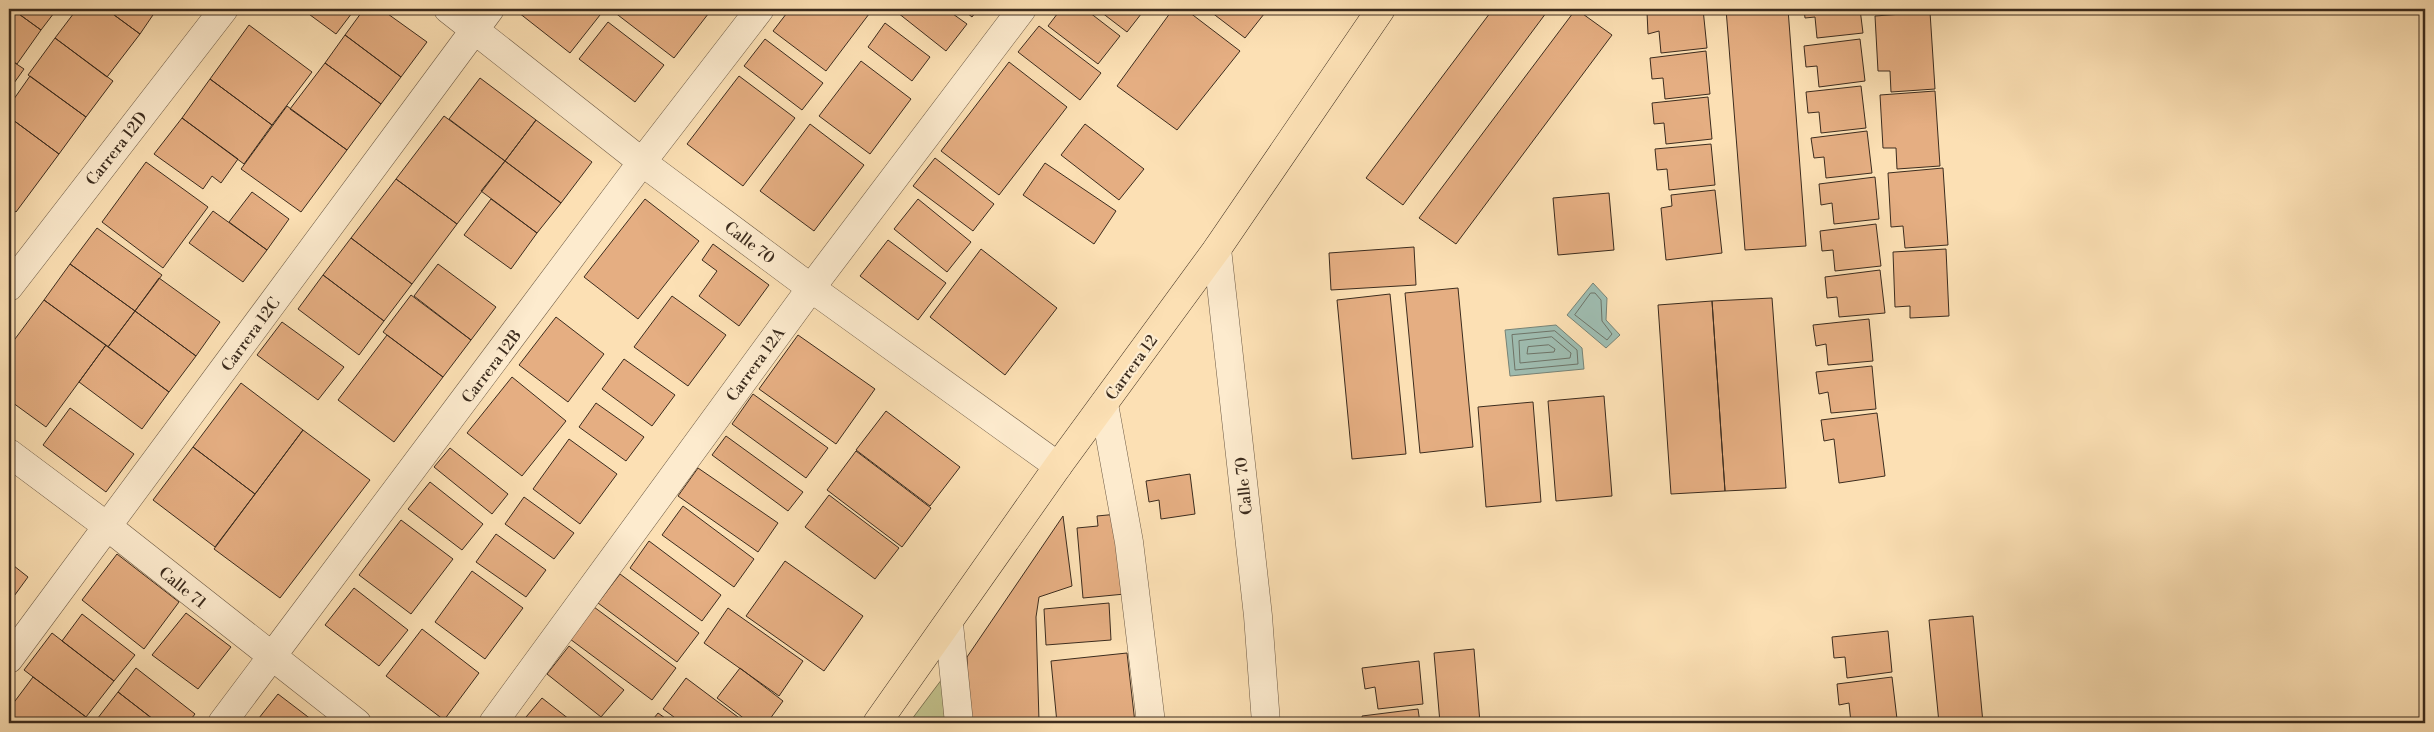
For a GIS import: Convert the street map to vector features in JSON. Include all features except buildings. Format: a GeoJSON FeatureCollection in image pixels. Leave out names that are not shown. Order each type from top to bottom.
{"type":"FeatureCollection","features":[{"type":"Feature","properties":{"kind":"main road","name":"Carrera 12"},"geometry":{"type":"LineString","coordinates":[[878,723],[950,624],[1058,466],[1217,249],[1381,9]]}},
{"type":"Feature","properties":{"kind":"street","name":"Carrera 12D"},"geometry":{"type":"LineString","coordinates":[[9,287],[224,9]]}},
{"type":"Feature","properties":{"kind":"street","name":"Calle 70"},"geometry":{"type":"LineString","coordinates":[[448,9],[482,19],[642,162],[811,288],[1058,466]]}},
{"type":"Feature","properties":{"kind":"street","name":"Carrera 12B"},"geometry":{"type":"LineString","coordinates":[[222,723],[272,659],[642,162],[760,9]]}},
{"type":"Feature","properties":{"kind":"street","name":"Carrera 12A"},"geometry":{"type":"LineString","coordinates":[[493,723],[811,288],[1022,9]]}},
{"type":"Feature","properties":{"kind":"street","name":"Carrera 12C"},"geometry":{"type":"LineString","coordinates":[[9,659],[108,528],[482,19]]}},
{"type":"Feature","properties":{"kind":"street","name":"Calle 70"},"geometry":{"type":"LineString","coordinates":[[1217,249],[1258,616],[1266,723]]}},
{"type":"Feature","properties":{"kind":"street"},"geometry":{"type":"LineString","coordinates":[[1104,404],[1129,542],[1151,723]]}},
{"type":"Feature","properties":{"kind":"street","name":"Calle 71"},"geometry":{"type":"LineString","coordinates":[[9,452],[356,723]]}},
{"type":"Feature","properties":{"kind":"street"},"geometry":{"type":"LineString","coordinates":[[950,624],[959,723]]}},
{"type":"Feature","properties":{"kind":"shaded area"},"geometry":{"type":"Polygon","coordinates":[[[942,679],[946,723],[909,723],[942,679]]]}},
{"type":"Feature","properties":{"kind":"water"},"geometry":{"type":"Polygon","coordinates":[[[1593,283],[1607,298],[1606,320],[1620,335],[1606,348],[1567,315],[1593,283]]]}},
{"type":"Feature","properties":{"kind":"water"},"geometry":{"type":"Polygon","coordinates":[[[1556,325],[1582,348],[1584,369],[1510,376],[1505,330],[1556,325]]]}}]}
